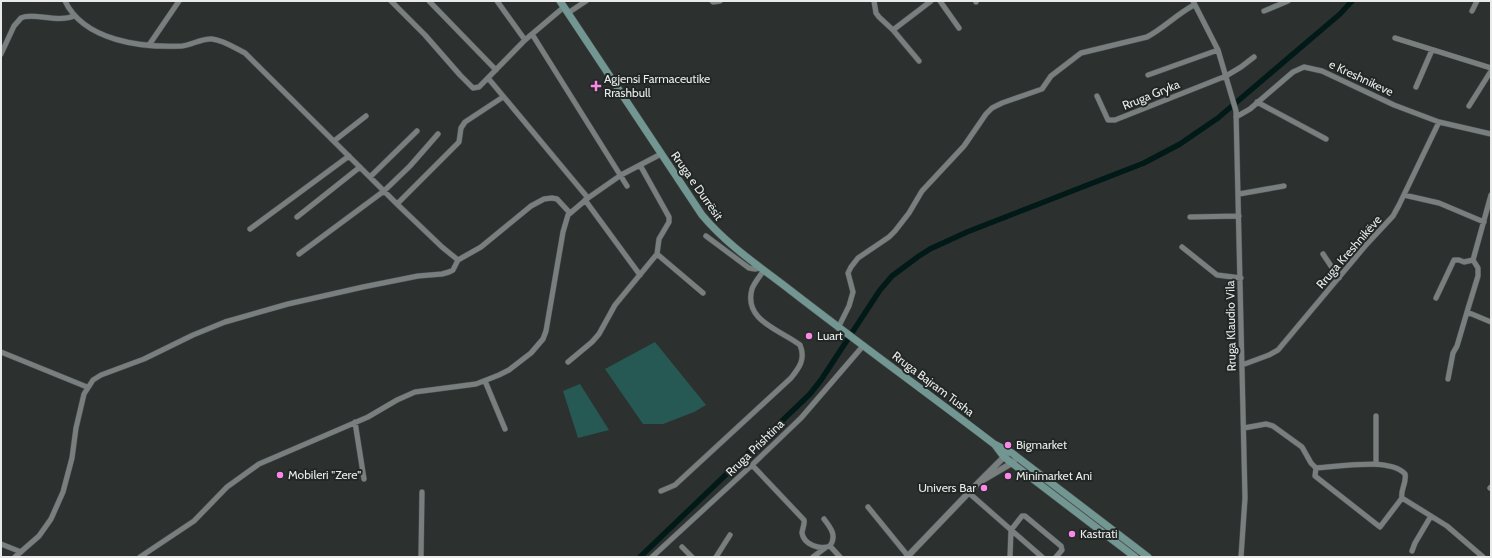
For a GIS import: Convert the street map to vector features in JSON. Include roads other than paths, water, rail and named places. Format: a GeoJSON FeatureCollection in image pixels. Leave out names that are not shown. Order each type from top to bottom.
{"type":"FeatureCollection","features":[{"type":"Feature","properties":{"kind":"main road","name":"Rruga e Durrësit"},"geometry":{"type":"LineString","coordinates":[[564,7],[702,215],[712,227],[742,254],[861,345]]}},
{"type":"Feature","properties":{"kind":"main road","name":"Rruga Bajram Tusha"},"geometry":{"type":"LineString","coordinates":[[861,345],[994,444],[1015,455],[1148,557]]}},
{"type":"Feature","properties":{"kind":"main road","name":"Rruga Bajram Tusha"},"geometry":{"type":"LineString","coordinates":[[994,444],[1004,457],[1136,557]]}},
{"type":"Feature","properties":{"kind":"street"},"geometry":{"type":"LineString","coordinates":[[65,1],[74,16],[103,34],[129,44],[184,46],[210,39],[222,42],[246,53],[397,204],[442,247],[458,260]]}},
{"type":"Feature","properties":{"kind":"street"},"geometry":{"type":"LineString","coordinates":[[149,45],[179,1]]}},
{"type":"Feature","properties":{"kind":"street"},"geometry":{"type":"LineString","coordinates":[[391,1],[425,35],[471,87],[476,88],[479,87],[525,40],[564,7],[586,1]]}},
{"type":"Feature","properties":{"kind":"street"},"geometry":{"type":"LineString","coordinates":[[429,1],[496,70]]}},
{"type":"Feature","properties":{"kind":"street"},"geometry":{"type":"LineString","coordinates":[[497,1],[525,40]]}},
{"type":"Feature","properties":{"kind":"street"},"geometry":{"type":"LineString","coordinates":[[712,1],[720,1]]}},
{"type":"Feature","properties":{"kind":"street"},"geometry":{"type":"LineString","coordinates":[[874,1],[876,14],[893,30],[919,61]]}},
{"type":"Feature","properties":{"kind":"street"},"geometry":{"type":"LineString","coordinates":[[893,30],[931,1]]}},
{"type":"Feature","properties":{"kind":"street"},"geometry":{"type":"LineString","coordinates":[[940,1],[959,28]]}},
{"type":"Feature","properties":{"kind":"street"},"geometry":{"type":"LineString","coordinates":[[1264,11],[1288,1]]}},
{"type":"Feature","properties":{"kind":"street"},"geometry":{"type":"LineString","coordinates":[[1472,10],[1477,1]]}},
{"type":"Feature","properties":{"kind":"street"},"geometry":{"type":"LineString","coordinates":[[839,328],[849,306],[853,292],[848,273],[851,267],[858,258],[895,232],[909,213],[922,191],[964,146],[986,114],[992,108],[1042,89],[1051,76],[1080,53],[1147,37],[1157,32],[1194,3]]}},
{"type":"Feature","properties":{"kind":"street","name":"Rruga Klaudio Vila"},"geometry":{"type":"LineString","coordinates":[[1194,3],[1218,50],[1236,111],[1245,498],[1241,557]]}},
{"type":"Feature","properties":{"kind":"street"},"geometry":{"type":"LineString","coordinates":[[1,54],[14,26],[21,18],[30,16],[49,19],[69,18],[74,16]]}},
{"type":"Feature","properties":{"kind":"street"},"geometry":{"type":"LineString","coordinates":[[532,34],[627,186]]}},
{"type":"Feature","properties":{"kind":"street"},"geometry":{"type":"LineString","coordinates":[[1395,38],[1491,70],[1469,106]]}},
{"type":"Feature","properties":{"kind":"street"},"geometry":{"type":"LineString","coordinates":[[1148,75],[1218,50]]}},
{"type":"Feature","properties":{"kind":"street"},"geometry":{"type":"LineString","coordinates":[[1416,87],[1432,50]]}},
{"type":"Feature","properties":{"kind":"street","name":"Rruga Gryka"},"geometry":{"type":"LineString","coordinates":[[1097,96],[1106,118],[1112,121],[1226,76],[1254,57]]}},
{"type":"Feature","properties":{"kind":"street","name":"e Kreshnikeve"},"geometry":{"type":"LineString","coordinates":[[1236,117],[1250,109],[1293,72],[1304,67],[1322,70],[1394,105],[1439,122],[1491,134]]}},
{"type":"Feature","properties":{"kind":"street"},"geometry":{"type":"LineString","coordinates":[[488,78],[586,199],[640,275]]}},
{"type":"Feature","properties":{"kind":"street"},"geometry":{"type":"LineString","coordinates":[[397,204],[459,142],[461,128],[465,122],[503,97]]}},
{"type":"Feature","properties":{"kind":"street"},"geometry":{"type":"LineString","coordinates":[[1257,102],[1326,139]]}},
{"type":"Feature","properties":{"kind":"street"},"geometry":{"type":"LineString","coordinates":[[334,141],[366,116]]}},
{"type":"Feature","properties":{"kind":"street","name":"Rruga Kreshnikëve"},"geometry":{"type":"LineString","coordinates":[[1242,365],[1278,350],[1393,216],[1439,122]]}},
{"type":"Feature","properties":{"kind":"street"},"geometry":{"type":"LineString","coordinates":[[370,177],[417,131]]}},
{"type":"Feature","properties":{"kind":"street"},"geometry":{"type":"LineString","coordinates":[[299,254],[384,191],[410,166],[438,134]]}},
{"type":"Feature","properties":{"kind":"street"},"geometry":{"type":"LineString","coordinates":[[140,557],[194,521],[227,487],[259,464],[368,417],[397,400],[415,392],[485,381],[518,364],[532,353],[543,339],[549,318],[566,217],[586,199],[621,175],[661,154]]}},
{"type":"Feature","properties":{"kind":"street"},"geometry":{"type":"LineString","coordinates":[[250,229],[349,156]]}},
{"type":"Feature","properties":{"kind":"street"},"geometry":{"type":"LineString","coordinates":[[568,362],[596,338],[615,305],[658,254],[659,239],[669,222],[669,217],[640,165]]}},
{"type":"Feature","properties":{"kind":"street"},"geometry":{"type":"LineString","coordinates":[[297,217],[360,167]]}},
{"type":"Feature","properties":{"kind":"street"},"geometry":{"type":"LineString","coordinates":[[1239,194],[1284,186]]}},
{"type":"Feature","properties":{"kind":"street"},"geometry":{"type":"LineString","coordinates":[[1448,379],[1453,353],[1457,346],[1478,276],[1478,268],[1473,260],[1491,195]]}},
{"type":"Feature","properties":{"kind":"street"},"geometry":{"type":"LineString","coordinates":[[1404,196],[1439,203],[1484,222]]}},
{"type":"Feature","properties":{"kind":"street"},"geometry":{"type":"LineString","coordinates":[[15,557],[39,536],[51,519],[63,492],[72,458],[77,422],[84,394],[87,386],[92,380],[101,375],[144,359],[193,335],[225,322],[288,304],[362,287],[418,276],[442,274],[453,270],[458,260],[481,247],[531,206],[544,199],[557,199],[570,213]]}},
{"type":"Feature","properties":{"kind":"street"},"geometry":{"type":"LineString","coordinates":[[1190,217],[1239,216]]}},
{"type":"Feature","properties":{"kind":"street"},"geometry":{"type":"LineString","coordinates":[[661,491],[675,485],[791,378],[802,362],[803,351],[800,345],[758,318],[752,309],[751,298],[753,288],[762,269],[749,268],[706,236]]}},
{"type":"Feature","properties":{"kind":"street"},"geometry":{"type":"LineString","coordinates":[[1182,247],[1217,275],[1241,278]]}},
{"type":"Feature","properties":{"kind":"street"},"geometry":{"type":"LineString","coordinates":[[658,254],[703,293]]}},
{"type":"Feature","properties":{"kind":"street"},"geometry":{"type":"LineString","coordinates":[[1323,254],[1339,278]]}},
{"type":"Feature","properties":{"kind":"street"},"geometry":{"type":"LineString","coordinates":[[1436,298],[1454,260],[1456,259],[1464,262],[1473,260]]}},
{"type":"Feature","properties":{"kind":"street"},"geometry":{"type":"LineString","coordinates":[[1467,312],[1491,322]]}},
{"type":"Feature","properties":{"kind":"street","name":"Rruga Prishtina"},"geometry":{"type":"LineString","coordinates":[[652,557],[801,418],[861,345]]}},
{"type":"Feature","properties":{"kind":"street"},"geometry":{"type":"LineString","coordinates":[[1,352],[87,386]]}},
{"type":"Feature","properties":{"kind":"street"},"geometry":{"type":"LineString","coordinates":[[485,381],[505,429]]}},
{"type":"Feature","properties":{"kind":"street"},"geometry":{"type":"LineString","coordinates":[[1376,416],[1376,464]]}},
{"type":"Feature","properties":{"kind":"street"},"geometry":{"type":"LineString","coordinates":[[355,422],[364,479]]}},
{"type":"Feature","properties":{"kind":"street"},"geometry":{"type":"LineString","coordinates":[[1244,428],[1266,424],[1272,426],[1302,447],[1311,463],[1316,468],[1376,464],[1389,465],[1405,474],[1402,498],[1380,527],[1315,476],[1316,468]]}},
{"type":"Feature","properties":{"kind":"street"},"geometry":{"type":"LineString","coordinates":[[868,507],[908,556],[1004,457],[1015,455]]}},
{"type":"Feature","properties":{"kind":"street"},"geometry":{"type":"LineString","coordinates":[[977,484],[1012,463],[1015,455]]}},
{"type":"Feature","properties":{"kind":"street"},"geometry":{"type":"LineString","coordinates":[[752,465],[804,520],[802,534],[806,540],[816,547],[827,547],[840,557]]}},
{"type":"Feature","properties":{"kind":"street"},"geometry":{"type":"LineString","coordinates":[[422,492],[422,557]]}},
{"type":"Feature","properties":{"kind":"street"},"geometry":{"type":"LineString","coordinates":[[969,493],[1042,557]]}},
{"type":"Feature","properties":{"kind":"street"},"geometry":{"type":"LineString","coordinates":[[1402,498],[1447,526],[1483,557]]}},
{"type":"Feature","properties":{"kind":"street"},"geometry":{"type":"LineString","coordinates":[[1010,557],[1011,530],[1022,516],[1027,517],[1061,546],[1062,550],[1056,557]]}},
{"type":"Feature","properties":{"kind":"street"},"geometry":{"type":"LineString","coordinates":[[1412,551],[1431,516]]}},
{"type":"Feature","properties":{"kind":"street"},"geometry":{"type":"LineString","coordinates":[[813,557],[832,542],[833,532],[824,519]]}},
{"type":"Feature","properties":{"kind":"street"},"geometry":{"type":"LineString","coordinates":[[716,557],[730,535]]}},
{"type":"Feature","properties":{"kind":"street"},"geometry":{"type":"LineString","coordinates":[[1,544],[21,552]]}},
{"type":"Feature","properties":{"kind":"street"},"geometry":{"type":"LineString","coordinates":[[682,547],[692,557]]}},
{"type":"Feature","properties":{"kind":"waterway"},"geometry":{"type":"LineString","coordinates":[[640,557],[810,394],[821,380],[880,290],[892,276],[930,249],[967,232],[1144,163],[1180,144],[1218,118],[1340,14],[1352,1]]}},
{"type":"Feature","properties":{"kind":"place","name":"Agjensi Farmaceutike Rrashbull"},"geometry":{"type":"Point","coordinates":[596,86]}},
{"type":"Feature","properties":{"kind":"place","name":"Luart"},"geometry":{"type":"Point","coordinates":[809,336]}},
{"type":"Feature","properties":{"kind":"place","name":"Bigmarket"},"geometry":{"type":"Point","coordinates":[1008,445]}},
{"type":"Feature","properties":{"kind":"place","name":"Mobileri \"Zere\""},"geometry":{"type":"Point","coordinates":[280,475]}},
{"type":"Feature","properties":{"kind":"place","name":"Minimarket Ani"},"geometry":{"type":"Point","coordinates":[1008,476]}},
{"type":"Feature","properties":{"kind":"place","name":"Univers Bar"},"geometry":{"type":"Point","coordinates":[984,488]}},
{"type":"Feature","properties":{"kind":"place","name":"Kastrati"},"geometry":{"type":"Point","coordinates":[1072,534]}}]}
